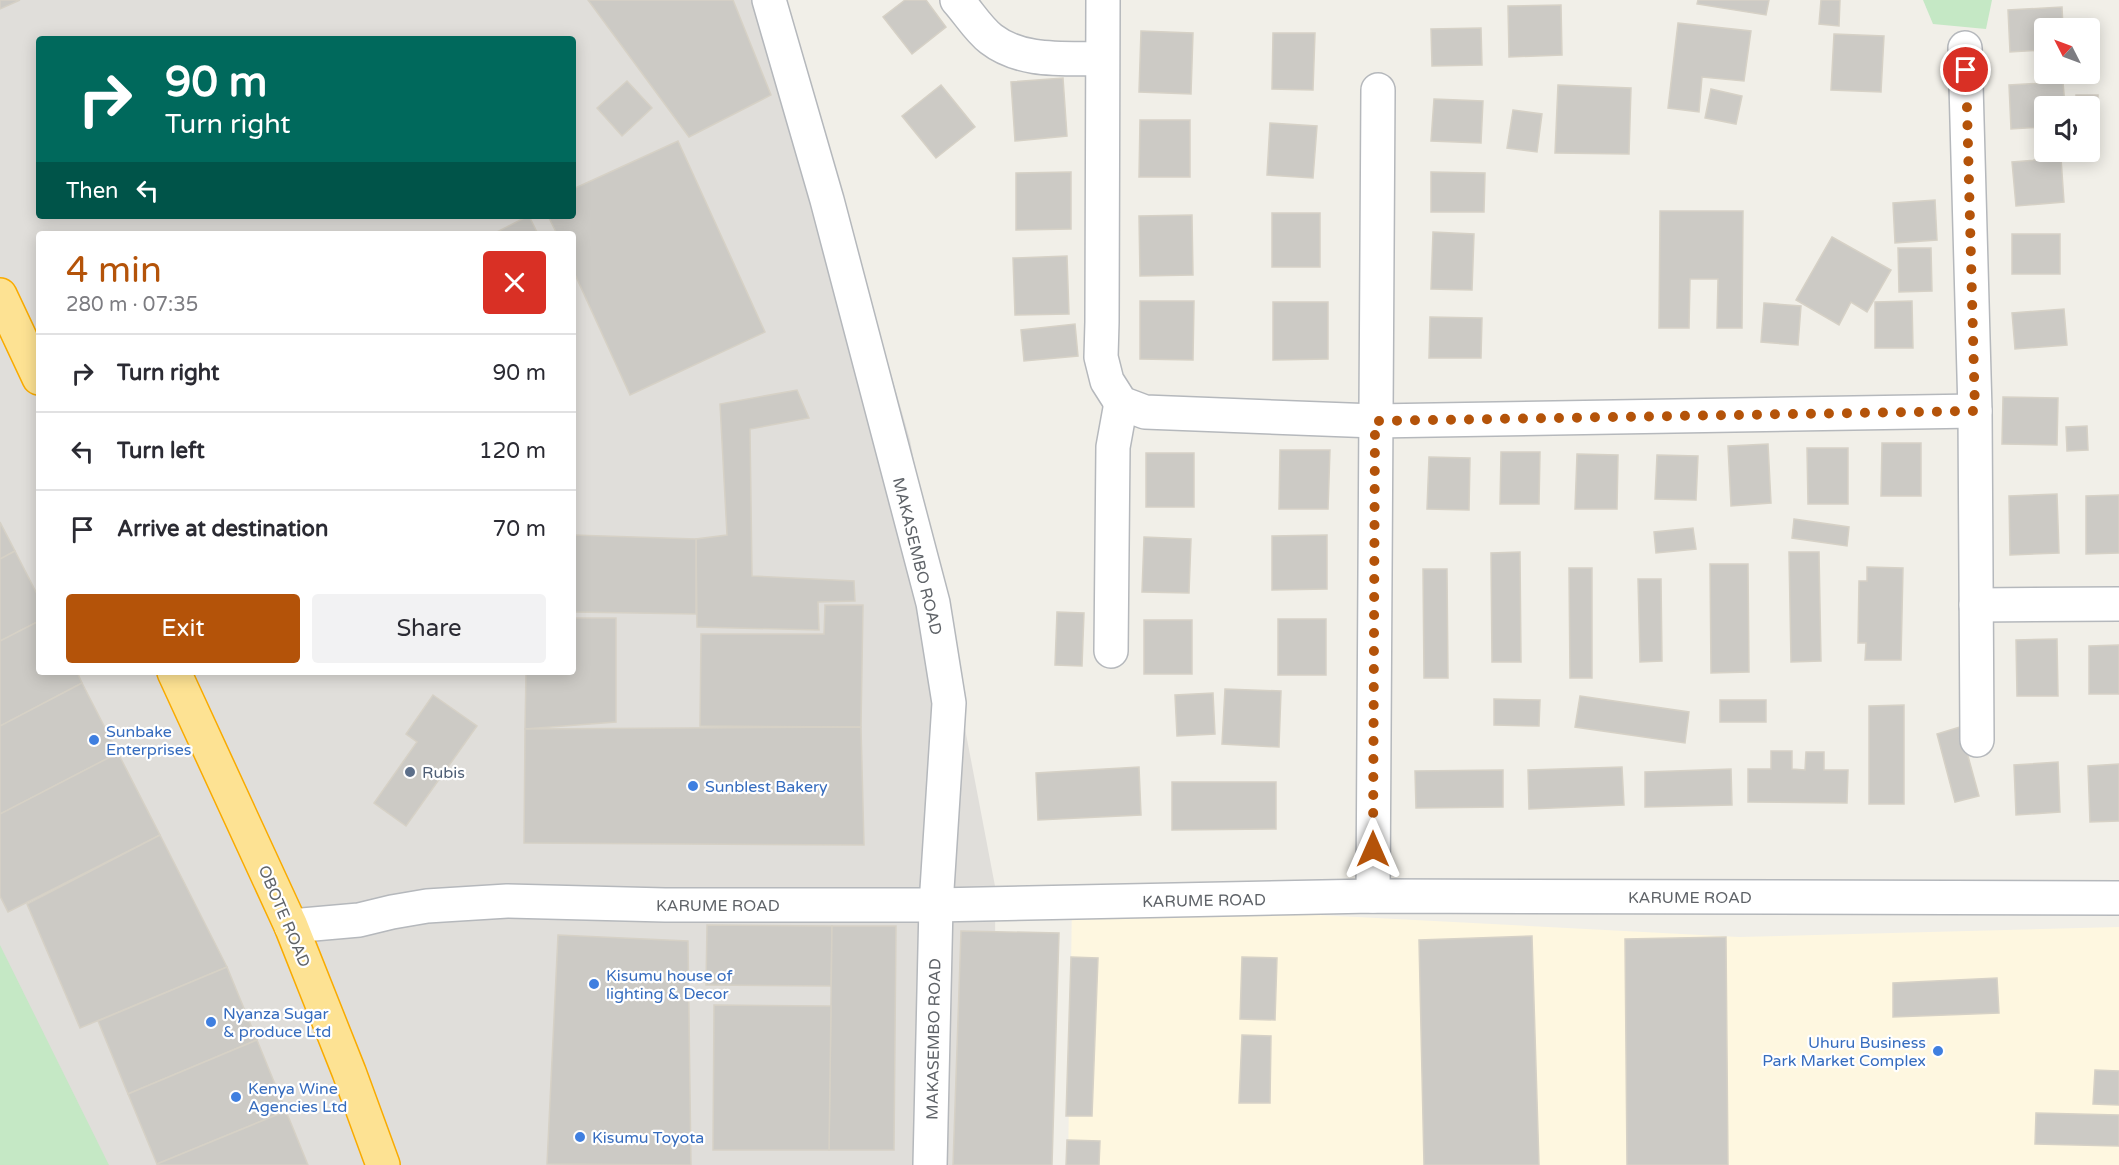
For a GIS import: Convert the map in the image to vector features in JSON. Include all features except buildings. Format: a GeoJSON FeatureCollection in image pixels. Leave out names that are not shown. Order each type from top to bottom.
{"type":"FeatureCollection","features":[{"type":"Feature","properties":{"kind":"highway"},"geometry":{"type":"LineString","coordinates":[[0,295],[36,372]]}},
{"type":"Feature","properties":{"kind":"highway","name":"OBOTE ROAD"},"geometry":{"type":"LineString","coordinates":[[175,675],[291,926],[349,1072],[382,1165]]}},
{"type":"Feature","properties":{"kind":"street","name":"MAKASEMBO ROAD"},"geometry":{"type":"LineString","coordinates":[[769,0],[827,200],[933,603],[949,703],[936,905],[930,1165]]}},
{"type":"Feature","properties":{"kind":"street"},"geometry":{"type":"LineString","coordinates":[[957,0],[989,38],[1012,52],[1039,58],[1102,59]]}},
{"type":"Feature","properties":{"kind":"street"},"geometry":{"type":"LineString","coordinates":[[1103,0],[1101,357],[1107,381],[1121,403],[1145,412],[1375,421],[1975,411]]}},
{"type":"Feature","properties":{"kind":"street"},"geometry":{"type":"LineString","coordinates":[[1965,48],[1975,411],[1977,740]]}},
{"type":"Feature","properties":{"kind":"street"},"geometry":{"type":"LineString","coordinates":[[1373,896],[1378,90]]}},
{"type":"Feature","properties":{"kind":"street"},"geometry":{"type":"LineString","coordinates":[[1111,651],[1113,447],[1121,403]]}},
{"type":"Feature","properties":{"kind":"street"},"geometry":{"type":"LineString","coordinates":[[1976,605],[2119,604]]}},
{"type":"Feature","properties":{"kind":"street","name":"KARUME ROAD"},"geometry":{"type":"LineString","coordinates":[[291,926],[359,920],[427,906],[507,900],[665,905],[936,905],[1373,896],[2119,898]]}},
{"type":"Feature","properties":{"kind":"shaded area"},"geometry":{"type":"Polygon","coordinates":[[[0,0],[783,0],[910,440],[995,886],[996,1165],[23,1165],[0,1137],[0,0]]]}},
{"type":"Feature","properties":{"kind":"shaded area"},"geometry":{"type":"Polygon","coordinates":[[[1072,902],[1739,937],[2119,927],[2119,1165],[1068,1165],[1072,902]]]}},
{"type":"Feature","properties":{"kind":"green space"},"geometry":{"type":"Polygon","coordinates":[[[1923,0],[1992,0],[1986,29],[1933,24],[1923,0]]]}},
{"type":"Feature","properties":{"kind":"green space"},"geometry":{"type":"Polygon","coordinates":[[[0,945],[109,1165],[0,1165],[0,945]]]}},
{"type":"Feature","properties":{"kind":"place","name":"Sunbake Enterprises"},"geometry":{"type":"Point","coordinates":[94,740]}},
{"type":"Feature","properties":{"kind":"place","name":"Rubis"},"geometry":{"type":"Point","coordinates":[410,772]}},
{"type":"Feature","properties":{"kind":"place","name":"Sunblest Bakery"},"geometry":{"type":"Point","coordinates":[693,786]}},
{"type":"Feature","properties":{"kind":"place","name":"Kisumu house of lighting & Decor"},"geometry":{"type":"Point","coordinates":[594,984]}},
{"type":"Feature","properties":{"kind":"place","name":"Nyanza Sugar & produce Ltd"},"geometry":{"type":"Point","coordinates":[211,1022]}},
{"type":"Feature","properties":{"kind":"place","name":"Uhuru Business Park Market Complex"},"geometry":{"type":"Point","coordinates":[1938,1051]}},
{"type":"Feature","properties":{"kind":"place","name":"Kenya Wine Agencies Ltd"},"geometry":{"type":"Point","coordinates":[236,1097]}},
{"type":"Feature","properties":{"kind":"place","name":"Kisumu Toyota"},"geometry":{"type":"Point","coordinates":[580,1137]}},
{"type":"Feature","properties":{"kind":"route"},"geometry":{"type":"LineString","coordinates":[[1373,849],[1375,421],[1975,411],[1966,70]]}}]}
